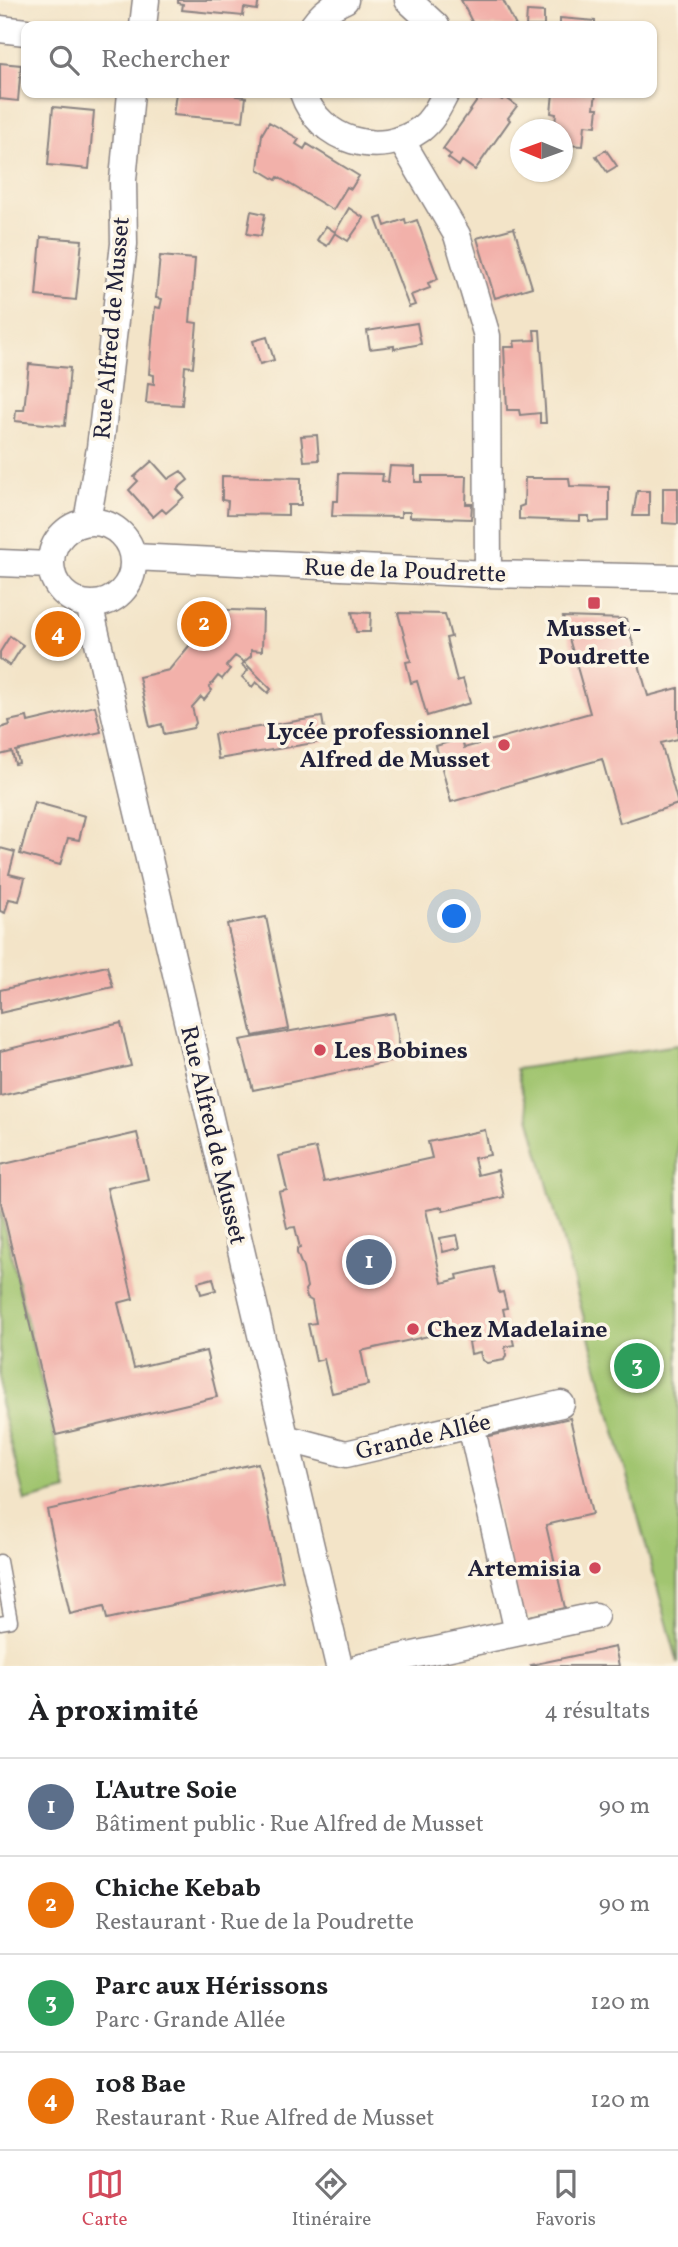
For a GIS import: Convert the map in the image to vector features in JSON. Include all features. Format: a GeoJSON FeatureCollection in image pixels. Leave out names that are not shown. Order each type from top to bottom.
{"type":"FeatureCollection","features":[{"type":"Feature","properties":{"kind":"street"},"geometry":{"type":"LineString","coordinates":[[144,21],[146,0]]}},
{"type":"Feature","properties":{"kind":"street"},"geometry":{"type":"LineString","coordinates":[[317,21],[331,6],[345,0]]}},
{"type":"Feature","properties":{"kind":"street"},"geometry":{"type":"LineString","coordinates":[[408,0],[431,21]]}},
{"type":"Feature","properties":{"kind":"street"},"geometry":{"type":"LineString","coordinates":[[0,29],[21,31]]}},
{"type":"Feature","properties":{"kind":"street","name":"Rue Alfred de Musset"},"geometry":{"type":"LineString","coordinates":[[87,521],[100,448],[124,244],[122,180],[130,98]]}},
{"type":"Feature","properties":{"kind":"street"},"geometry":{"type":"LineString","coordinates":[[304,98],[322,124],[341,137],[369,144],[401,140],[421,129],[435,115],[444,98]]}},
{"type":"Feature","properties":{"kind":"street"},"geometry":{"type":"LineString","coordinates":[[401,140],[457,236],[487,336],[488,574]]}},
{"type":"Feature","properties":{"kind":"street"},"geometry":{"type":"LineString","coordinates":[[87,521],[112,526],[122,534],[133,557],[129,581],[113,599],[101,603],[77,602],[66,596],[58,588],[50,565],[51,553],[64,531],[87,521]]}},
{"type":"Feature","properties":{"kind":"street","name":"Rue de la Poudrette"},"geometry":{"type":"LineString","coordinates":[[133,557],[488,574],[678,578]]}},
{"type":"Feature","properties":{"kind":"street"},"geometry":{"type":"LineString","coordinates":[[0,563],[50,565]]}},
{"type":"Feature","properties":{"kind":"street","name":"Rue Alfred de Musset"},"geometry":{"type":"LineString","coordinates":[[89,604],[339,1666]]}},
{"type":"Feature","properties":{"kind":"street","name":"Grande Allée"},"geometry":{"type":"LineString","coordinates":[[285,1438],[346,1454],[561,1404]]}},
{"type":"Feature","properties":{"kind":"street"},"geometry":{"type":"LineString","coordinates":[[471,1425],[518,1632]]}},
{"type":"Feature","properties":{"kind":"street"},"geometry":{"type":"LineString","coordinates":[[362,1666],[596,1616]]}},
{"type":"Feature","properties":{"kind":"lane"},"geometry":{"type":"LineString","coordinates":[[0,1561],[11,1621],[0,1623]]}},
{"type":"Feature","properties":{"kind":"green space"},"geometry":{"type":"Polygon","coordinates":[[[678,1045],[678,1663],[516,1069],[678,1045]]]}},
{"type":"Feature","properties":{"kind":"green space"},"geometry":{"type":"Polygon","coordinates":[[[0,1207],[67,1490],[25,1501],[0,1402],[0,1207]]]}},
{"type":"Feature","properties":{"kind":"building"},"geometry":{"type":"Polygon","coordinates":[[[178,0],[259,0],[257,10],[244,8],[243,16],[182,10],[183,4],[178,3],[178,0]]]}},
{"type":"Feature","properties":{"kind":"building"},"geometry":{"type":"Polygon","coordinates":[[[461,0],[503,0],[514,21],[472,21],[461,0]]]}},
{"type":"Feature","properties":{"kind":"building"},"geometry":{"type":"Polygon","coordinates":[[[527,11],[544,12],[544,21],[526,21],[527,11]]]}},
{"type":"Feature","properties":{"kind":"building"},"geometry":{"type":"Polygon","coordinates":[[[560,18],[595,21],[560,21],[560,18]]]}},
{"type":"Feature","properties":{"kind":"building"},"geometry":{"type":"Polygon","coordinates":[[[0,63],[21,65],[18,101],[0,99],[0,63]]]}},
{"type":"Feature","properties":{"kind":"building"},"geometry":{"type":"Polygon","coordinates":[[[175,98],[246,98],[243,121],[173,115],[175,98]]]}},
{"type":"Feature","properties":{"kind":"building"},"geometry":{"type":"Polygon","coordinates":[[[479,98],[506,98],[517,106],[475,170],[462,161],[459,166],[448,158],[451,155],[443,149],[479,98]]]}},
{"type":"Feature","properties":{"kind":"building"},"geometry":{"type":"Polygon","coordinates":[[[552,98],[595,98],[594,108],[598,108],[596,126],[585,125],[583,146],[573,146],[573,119],[556,119],[556,114],[551,113],[552,98]]]}},
{"type":"Feature","properties":{"kind":"building"},"geometry":{"type":"Polygon","coordinates":[[[53,107],[94,111],[89,169],[48,165],[53,107]]]}},
{"type":"Feature","properties":{"kind":"building"},"geometry":{"type":"Polygon","coordinates":[[[269,122],[299,139],[296,144],[304,149],[307,144],[359,176],[351,189],[347,187],[333,210],[278,177],[276,180],[258,169],[262,134],[269,122]]]}},
{"type":"Feature","properties":{"kind":"building"},"geometry":{"type":"Polygon","coordinates":[[[606,150],[617,166],[607,172],[596,156],[606,150]]]}},
{"type":"Feature","properties":{"kind":"building"},"geometry":{"type":"Polygon","coordinates":[[[349,208],[364,218],[348,241],[335,233],[327,246],[317,240],[326,226],[335,232],[349,208]]]}},
{"type":"Feature","properties":{"kind":"building"},"geometry":{"type":"Polygon","coordinates":[[[251,211],[265,214],[261,236],[247,234],[251,211]]]}},
{"type":"Feature","properties":{"kind":"building"},"geometry":{"type":"Polygon","coordinates":[[[382,217],[385,226],[405,219],[406,224],[417,220],[438,279],[428,283],[430,288],[411,295],[415,305],[409,307],[376,219],[382,217]]]}},
{"type":"Feature","properties":{"kind":"building"},"geometry":{"type":"Polygon","coordinates":[[[514,228],[532,287],[495,298],[477,238],[514,228]]]}},
{"type":"Feature","properties":{"kind":"building"},"geometry":{"type":"Polygon","coordinates":[[[41,237],[82,240],[76,300],[36,296],[41,237]]]}},
{"type":"Feature","properties":{"kind":"building"},"geometry":{"type":"Polygon","coordinates":[[[160,256],[195,259],[190,322],[197,323],[193,367],[185,366],[182,405],[146,403],[148,383],[154,384],[154,375],[149,374],[155,307],[160,308],[162,299],[156,298],[160,256]]]}},
{"type":"Feature","properties":{"kind":"building"},"geometry":{"type":"Polygon","coordinates":[[[417,323],[421,344],[394,349],[394,346],[370,349],[367,331],[417,323]]]}},
{"type":"Feature","properties":{"kind":"building"},"geometry":{"type":"Polygon","coordinates":[[[534,330],[540,330],[546,423],[540,423],[540,413],[520,415],[519,410],[507,410],[504,347],[515,347],[514,341],[535,340],[534,330]]]}},
{"type":"Feature","properties":{"kind":"building"},"geometry":{"type":"Polygon","coordinates":[[[267,337],[274,360],[260,364],[253,341],[267,337]]]}},
{"type":"Feature","properties":{"kind":"building"},"geometry":{"type":"Polygon","coordinates":[[[29,364],[70,368],[65,426],[15,421],[16,410],[24,410],[29,364]]]}},
{"type":"Feature","properties":{"kind":"building"},"geometry":{"type":"Polygon","coordinates":[[[317,435],[319,460],[304,461],[301,436],[317,435]]]}},
{"type":"Feature","properties":{"kind":"building"},"geometry":{"type":"Polygon","coordinates":[[[152,461],[168,479],[181,471],[188,480],[177,489],[184,497],[166,513],[162,509],[153,517],[129,490],[138,481],[134,477],[152,461]]]}},
{"type":"Feature","properties":{"kind":"building"},"geometry":{"type":"Polygon","coordinates":[[[390,466],[415,467],[415,482],[422,482],[422,476],[467,476],[466,504],[472,504],[471,519],[410,517],[410,512],[401,512],[401,517],[332,516],[333,501],[338,501],[339,473],[383,474],[382,481],[388,482],[390,466]]]}},
{"type":"Feature","properties":{"kind":"building"},"geometry":{"type":"Polygon","coordinates":[[[222,476],[301,478],[301,505],[288,505],[288,515],[227,514],[228,501],[222,500],[222,476]]]}},
{"type":"Feature","properties":{"kind":"building"},"geometry":{"type":"Polygon","coordinates":[[[525,478],[569,478],[570,486],[609,487],[609,521],[589,522],[589,516],[580,516],[580,521],[519,519],[519,507],[524,505],[525,478]]]}},
{"type":"Feature","properties":{"kind":"building"},"geometry":{"type":"Polygon","coordinates":[[[663,488],[678,488],[678,524],[663,523],[663,488]]]}},
{"type":"Feature","properties":{"kind":"building"},"geometry":{"type":"Polygon","coordinates":[[[637,491],[649,491],[649,516],[633,516],[637,491]]]}},
{"type":"Feature","properties":{"kind":"building"},"geometry":{"type":"Polygon","coordinates":[[[195,609],[263,611],[262,651],[251,650],[251,656],[244,662],[235,656],[226,666],[230,669],[222,679],[218,676],[209,687],[212,690],[204,700],[201,697],[192,707],[196,723],[193,728],[164,734],[162,724],[150,727],[139,677],[169,670],[194,640],[195,609]]]}},
{"type":"Feature","properties":{"kind":"building"},"geometry":{"type":"Polygon","coordinates":[[[352,612],[371,613],[370,632],[356,632],[352,612]]]}},
{"type":"Feature","properties":{"kind":"building"},"geometry":{"type":"Polygon","coordinates":[[[398,613],[445,614],[451,637],[446,638],[457,681],[463,679],[470,703],[427,716],[417,681],[411,683],[406,662],[411,661],[398,613]]]}},
{"type":"Feature","properties":{"kind":"building"},"geometry":{"type":"Polygon","coordinates":[[[563,617],[626,619],[648,696],[678,688],[678,739],[661,743],[678,804],[620,823],[602,759],[451,802],[436,746],[462,738],[464,748],[590,713],[563,617]]]}},
{"type":"Feature","properties":{"kind":"building"},"geometry":{"type":"Polygon","coordinates":[[[10,636],[23,645],[10,666],[0,659],[0,652],[10,636]]]}},
{"type":"Feature","properties":{"kind":"building"},"geometry":{"type":"Polygon","coordinates":[[[244,662],[271,689],[268,693],[256,682],[252,687],[242,677],[248,670],[242,665],[244,662]]]}},
{"type":"Feature","properties":{"kind":"building"},"geometry":{"type":"Polygon","coordinates":[[[95,706],[101,732],[16,751],[19,763],[15,764],[12,752],[0,755],[0,728],[10,725],[9,721],[27,717],[28,722],[95,706]]]}},
{"type":"Feature","properties":{"kind":"building"},"geometry":{"type":"Polygon","coordinates":[[[322,717],[326,741],[218,759],[214,734],[322,717]]]}},
{"type":"Feature","properties":{"kind":"building"},"geometry":{"type":"Polygon","coordinates":[[[34,802],[85,816],[79,840],[68,838],[60,865],[20,854],[34,802]]]}},
{"type":"Feature","properties":{"kind":"building"},"geometry":{"type":"Polygon","coordinates":[[[0,848],[15,852],[9,874],[25,878],[19,901],[9,899],[5,913],[0,911],[0,848]]]}},
{"type":"Feature","properties":{"kind":"building"},"geometry":{"type":"Polygon","coordinates":[[[266,917],[289,1029],[253,1036],[227,924],[266,917]]]}},
{"type":"Feature","properties":{"kind":"building"},"geometry":{"type":"Polygon","coordinates":[[[107,966],[113,987],[0,1013],[0,990],[107,966]]]}},
{"type":"Feature","properties":{"kind":"building","name":"Les Bobines"},"geometry":{"type":"Polygon","coordinates":[[[394,1013],[398,1035],[398,1060],[253,1090],[240,1040],[394,1013]]]}},
{"type":"Feature","properties":{"kind":"building"},"geometry":{"type":"Polygon","coordinates":[[[121,1023],[131,1066],[0,1096],[0,1051],[121,1023]]]}},
{"type":"Feature","properties":{"kind":"building"},"geometry":{"type":"Polygon","coordinates":[[[485,1130],[490,1155],[474,1158],[478,1175],[498,1170],[504,1197],[443,1211],[442,1207],[426,1210],[442,1283],[458,1279],[457,1275],[493,1267],[499,1293],[503,1292],[507,1308],[503,1309],[508,1333],[511,1332],[514,1345],[505,1347],[504,1360],[487,1363],[482,1360],[480,1352],[471,1354],[469,1327],[361,1351],[368,1385],[332,1393],[324,1359],[316,1361],[308,1324],[316,1323],[312,1301],[307,1298],[305,1290],[307,1287],[297,1253],[300,1248],[295,1227],[287,1228],[279,1192],[287,1190],[279,1156],[316,1148],[324,1182],[432,1158],[428,1142],[485,1130]]]}},
{"type":"Feature","properties":{"kind":"building"},"geometry":{"type":"Polygon","coordinates":[[[137,1133],[148,1179],[107,1188],[133,1299],[118,1303],[134,1368],[206,1351],[217,1397],[56,1435],[0,1199],[0,1165],[137,1133]]]}},
{"type":"Feature","properties":{"kind":"building"},"geometry":{"type":"Polygon","coordinates":[[[457,1235],[460,1248],[443,1252],[440,1238],[457,1235]]]}},
{"type":"Feature","properties":{"kind":"building"},"geometry":{"type":"Polygon","coordinates":[[[213,1278],[216,1290],[201,1294],[198,1282],[213,1278]]]}},
{"type":"Feature","properties":{"kind":"building"},"geometry":{"type":"Polygon","coordinates":[[[570,1418],[592,1514],[546,1525],[565,1608],[521,1618],[481,1438],[570,1418]]]}},
{"type":"Feature","properties":{"kind":"building"},"geometry":{"type":"Polygon","coordinates":[[[258,1463],[283,1581],[107,1619],[104,1606],[70,1614],[47,1510],[258,1463]]]}},
{"type":"Feature","properties":{"kind":"building"},"geometry":{"type":"Polygon","coordinates":[[[615,1647],[619,1666],[531,1665],[615,1647]]]}},
{"type":"Feature","properties":{"kind":"place","name":"Musset - Poudrette"},"geometry":{"type":"Point","coordinates":[594,603]}},
{"type":"Feature","properties":{"kind":"place","name":"Chiche Kebab"},"geometry":{"type":"Point","coordinates":[204,624]}},
{"type":"Feature","properties":{"kind":"place","name":"108 Bae"},"geometry":{"type":"Point","coordinates":[58,634]}},
{"type":"Feature","properties":{"kind":"place","name":"Lycée professionnel Alfred de Musset"},"geometry":{"type":"Point","coordinates":[504,745]}},
{"type":"Feature","properties":{"kind":"place","name":"Les Bobines"},"geometry":{"type":"Point","coordinates":[320,1050]}},
{"type":"Feature","properties":{"kind":"place","name":"L'Autre Soie"},"geometry":{"type":"Point","coordinates":[369,1262]}},
{"type":"Feature","properties":{"kind":"place","name":"Chez Madelaine"},"geometry":{"type":"Point","coordinates":[413,1329]}},
{"type":"Feature","properties":{"kind":"place","name":"Parc aux Hérissons"},"geometry":{"type":"Point","coordinates":[637,1366]}},
{"type":"Feature","properties":{"kind":"place","name":"Artemisia"},"geometry":{"type":"Point","coordinates":[595,1568]}}]}
